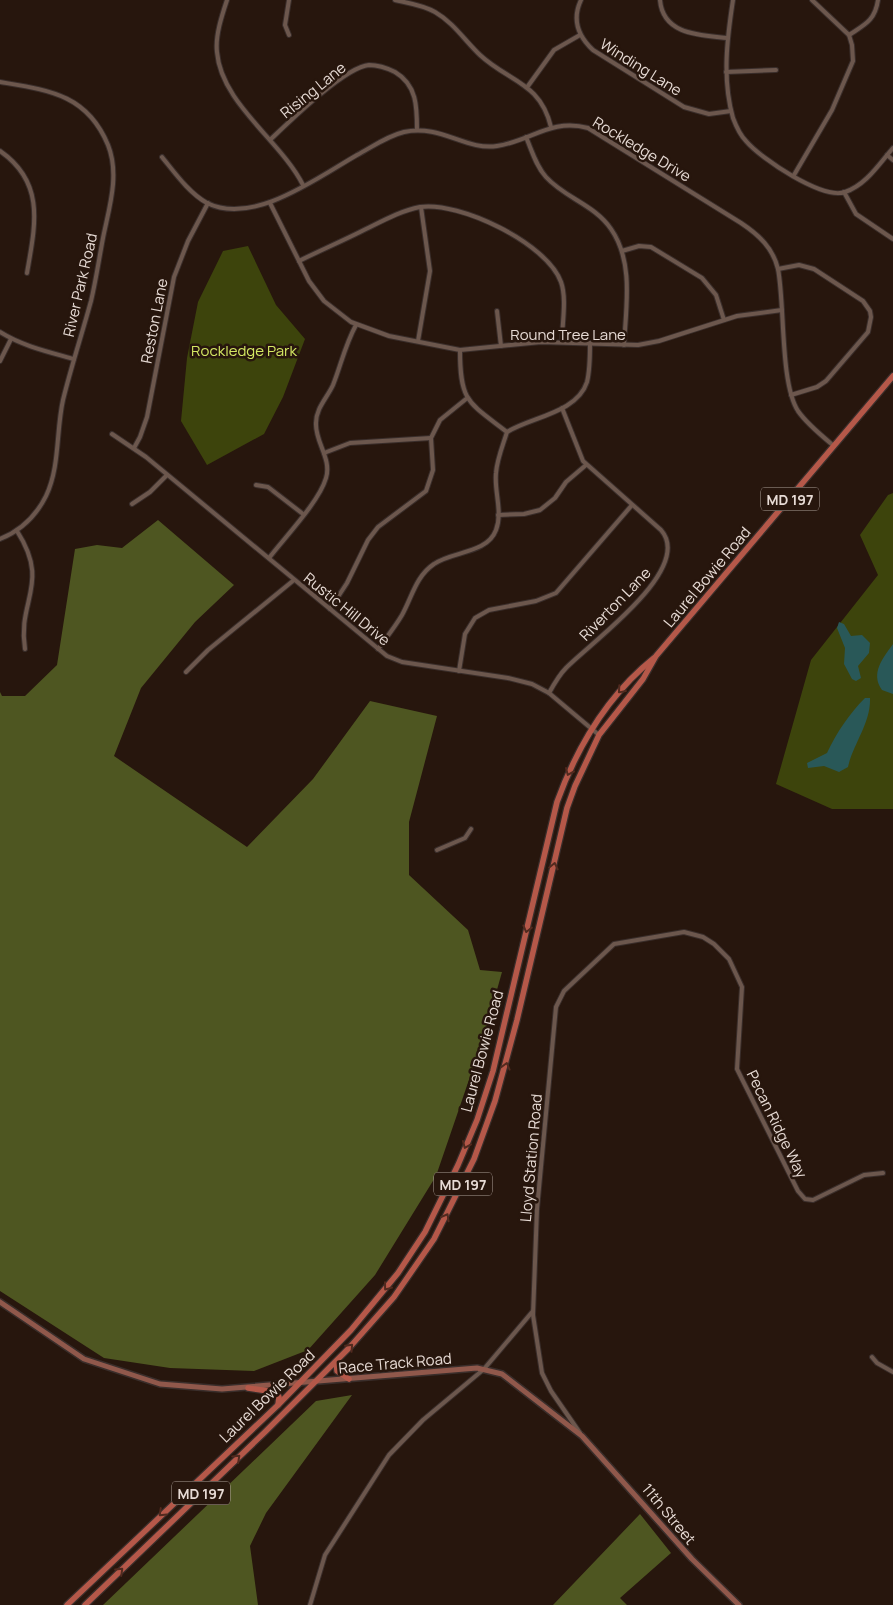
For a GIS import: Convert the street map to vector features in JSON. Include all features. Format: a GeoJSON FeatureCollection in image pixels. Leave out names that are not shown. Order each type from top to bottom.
{"type":"FeatureCollection","features":[{"type":"Feature","properties":{"kind":"main road","name":"Laurel Bowie Road"},"geometry":{"type":"LineString","coordinates":[[85,1605],[336,1362],[394,1298],[417,1266],[453,1205],[474,1159],[505,1070],[567,808],[584,764],[599,735],[643,679],[656,656],[893,376]]}},
{"type":"Feature","properties":{"kind":"main road","name":"Laurel Bowie Road"},"geometry":{"type":"LineString","coordinates":[[67,1605],[278,1405],[365,1314],[398,1273],[425,1232],[458,1165],[477,1120],[493,1071],[558,802],[572,766],[592,729],[636,672],[656,656]]}},
{"type":"Feature","properties":{"kind":"main road","name":"Race Track Road"},"geometry":{"type":"LineString","coordinates":[[0,1302],[45,1331],[67,1348],[104,1367],[160,1384],[208,1389],[248,1388],[484,1368],[508,1378],[582,1436]]}},
{"type":"Feature","properties":{"kind":"main road"},"geometry":{"type":"LineString","coordinates":[[336,1362],[337,1371],[349,1379]]}},
{"type":"Feature","properties":{"kind":"main road"},"geometry":{"type":"LineString","coordinates":[[248,1388],[275,1392],[279,1397],[278,1405]]}},
{"type":"Feature","properties":{"kind":"main road","name":"11th Street"},"geometry":{"type":"LineString","coordinates":[[582,1436],[692,1559],[739,1605]]}},
{"type":"Feature","properties":{"kind":"street"},"geometry":{"type":"LineString","coordinates":[[227,0],[217,44],[218,59],[236,100],[289,161],[303,185]]}},
{"type":"Feature","properties":{"kind":"street"},"geometry":{"type":"LineString","coordinates":[[289,0],[285,25],[290,35]]}},
{"type":"Feature","properties":{"kind":"street"},"geometry":{"type":"LineString","coordinates":[[395,0],[421,6],[438,14],[482,56],[528,86],[544,105],[551,127]]}},
{"type":"Feature","properties":{"kind":"street","name":"Winding Lane"},"geometry":{"type":"LineString","coordinates":[[581,0],[577,14],[580,35],[592,50],[684,107],[709,114],[732,111]]}},
{"type":"Feature","properties":{"kind":"street"},"geometry":{"type":"LineString","coordinates":[[660,0],[663,12],[675,27],[692,34],[727,38]]}},
{"type":"Feature","properties":{"kind":"street"},"geometry":{"type":"LineString","coordinates":[[733,0],[727,38],[726,72],[732,111],[740,132],[749,144],[794,175],[820,190],[844,192],[865,179],[893,148]]}},
{"type":"Feature","properties":{"kind":"street"},"geometry":{"type":"LineString","coordinates":[[794,175],[824,124],[851,67],[853,52],[848,35],[812,0]]}},
{"type":"Feature","properties":{"kind":"street"},"geometry":{"type":"LineString","coordinates":[[848,35],[869,23],[876,12],[878,0]]}},
{"type":"Feature","properties":{"kind":"street"},"geometry":{"type":"LineString","coordinates":[[528,86],[554,50],[580,35]]}},
{"type":"Feature","properties":{"kind":"street","name":"Rising Lane"},"geometry":{"type":"LineString","coordinates":[[271,139],[335,84],[356,69],[368,65],[387,68],[401,76],[408,83],[416,101],[417,130]]}},
{"type":"Feature","properties":{"kind":"street"},"geometry":{"type":"LineString","coordinates":[[726,72],[776,70]]}},
{"type":"Feature","properties":{"kind":"street","name":"River Park Road"},"geometry":{"type":"LineString","coordinates":[[0,82],[49,90],[70,99],[96,124],[108,145],[113,162],[112,192],[97,272],[60,414],[57,446],[49,489],[34,515],[18,531],[0,539]]}},
{"type":"Feature","properties":{"kind":"street","name":"Rockledge Drive"},"geometry":{"type":"LineString","coordinates":[[162,157],[194,193],[208,203],[239,210],[270,203],[394,135],[417,130],[432,131],[491,147],[526,137],[551,127],[574,125],[595,131],[741,223],[763,240],[774,257],[778,269],[791,395],[801,414],[834,446]]}},
{"type":"Feature","properties":{"kind":"street"},"geometry":{"type":"LineString","coordinates":[[526,137],[542,173],[554,185],[602,218],[612,230],[622,251],[626,278],[624,345]]}},
{"type":"Feature","properties":{"kind":"street"},"geometry":{"type":"LineString","coordinates":[[0,151],[8,157],[24,176],[33,198],[36,224],[27,273]]}},
{"type":"Feature","properties":{"kind":"street"},"geometry":{"type":"LineString","coordinates":[[887,155],[893,160]]}},
{"type":"Feature","properties":{"kind":"street"},"geometry":{"type":"LineString","coordinates":[[844,192],[850,206],[859,217],[893,238]]}},
{"type":"Feature","properties":{"kind":"street","name":"Reston Lane"},"geometry":{"type":"LineString","coordinates":[[134,448],[147,417],[174,277],[188,241],[208,203]]}},
{"type":"Feature","properties":{"kind":"street","name":"Round Tree Lane"},"geometry":{"type":"LineString","coordinates":[[270,203],[299,262],[324,301],[356,325],[379,334],[460,350],[526,342],[638,345],[659,341],[724,320],[782,310]]}},
{"type":"Feature","properties":{"kind":"street"},"geometry":{"type":"LineString","coordinates":[[418,341],[430,271],[421,207]]}},
{"type":"Feature","properties":{"kind":"street"},"geometry":{"type":"LineString","coordinates":[[299,262],[389,218],[421,207],[442,208],[482,219],[503,229],[543,256],[556,271],[562,286],[562,342]]}},
{"type":"Feature","properties":{"kind":"street"},"geometry":{"type":"LineString","coordinates":[[622,251],[639,246],[651,247],[702,278],[716,295],[724,320]]}},
{"type":"Feature","properties":{"kind":"street"},"geometry":{"type":"LineString","coordinates":[[778,269],[794,266],[810,267],[863,301],[868,306],[871,317],[868,332],[826,381],[817,387],[791,395]]}},
{"type":"Feature","properties":{"kind":"street"},"geometry":{"type":"LineString","coordinates":[[496,311],[501,346]]}},
{"type":"Feature","properties":{"kind":"street"},"geometry":{"type":"LineString","coordinates":[[269,558],[321,491],[326,479],[327,465],[316,428],[317,416],[333,384],[345,347],[356,325]]}},
{"type":"Feature","properties":{"kind":"street"},"geometry":{"type":"LineString","coordinates":[[0,332],[12,339],[74,359]]}},
{"type":"Feature","properties":{"kind":"street"},"geometry":{"type":"LineString","coordinates":[[0,361],[12,339]]}},
{"type":"Feature","properties":{"kind":"street"},"geometry":{"type":"LineString","coordinates":[[378,649],[402,615],[416,586],[425,573],[439,561],[485,543],[495,532],[498,515],[496,472],[507,432],[520,424],[562,408],[577,397],[585,387],[590,343]]}},
{"type":"Feature","properties":{"kind":"street"},"geometry":{"type":"LineString","coordinates":[[460,350],[461,384],[466,398],[507,432]]}},
{"type":"Feature","properties":{"kind":"street"},"geometry":{"type":"LineString","coordinates":[[330,609],[347,583],[363,548],[378,527],[421,497],[429,486],[434,462],[431,438],[440,420],[466,398]]}},
{"type":"Feature","properties":{"kind":"street","name":"Riverton Lane"},"geometry":{"type":"LineString","coordinates":[[549,693],[564,670],[592,646],[655,582],[665,567],[669,551],[665,536],[586,465],[562,408]]}},
{"type":"Feature","properties":{"kind":"street","name":"Rustic Hill Drive"},"geometry":{"type":"LineString","coordinates":[[112,434],[134,448],[378,649],[402,662],[522,681],[549,693],[599,735]]}},
{"type":"Feature","properties":{"kind":"street"},"geometry":{"type":"LineString","coordinates":[[324,453],[350,443],[431,438]]}},
{"type":"Feature","properties":{"kind":"street"},"geometry":{"type":"LineString","coordinates":[[498,515],[524,514],[540,510],[554,498],[566,482],[586,465]]}},
{"type":"Feature","properties":{"kind":"street"},"geometry":{"type":"LineString","coordinates":[[132,504],[150,492],[167,475]]}},
{"type":"Feature","properties":{"kind":"street"},"geometry":{"type":"LineString","coordinates":[[256,485],[268,487],[303,514]]}},
{"type":"Feature","properties":{"kind":"street"},"geometry":{"type":"LineString","coordinates":[[458,671],[465,634],[475,618],[494,608],[536,602],[556,593],[632,505]]}},
{"type":"Feature","properties":{"kind":"street"},"geometry":{"type":"LineString","coordinates":[[18,531],[30,553],[34,569],[23,635],[25,649]]}},
{"type":"Feature","properties":{"kind":"street"},"geometry":{"type":"LineString","coordinates":[[186,672],[214,644],[294,580]]}},
{"type":"Feature","properties":{"kind":"street"},"geometry":{"type":"LineString","coordinates":[[436,850],[465,838],[471,829]]}},
{"type":"Feature","properties":{"kind":"street","name":"Pecan Ridge Way"},"geometry":{"type":"LineString","coordinates":[[664,934],[684,932],[708,940],[724,953],[736,971],[742,987],[738,1069],[801,1195],[809,1200],[819,1199],[864,1176],[883,1173]]}},
{"type":"Feature","properties":{"kind":"street","name":"Lloyd Station Road"},"geometry":{"type":"LineString","coordinates":[[582,1436],[555,1398],[542,1373],[533,1313],[537,1209],[558,1001],[564,991],[611,946],[619,942],[664,934]]}},
{"type":"Feature","properties":{"kind":"street"},"geometry":{"type":"LineString","coordinates":[[310,1605],[325,1555],[389,1455],[423,1420],[484,1368],[533,1313]]}},
{"type":"Feature","properties":{"kind":"street"},"geometry":{"type":"LineString","coordinates":[[872,1356],[877,1363],[893,1372]]}},
{"type":"Feature","properties":{"kind":"green space","name":"Rockledge Park"},"geometry":{"type":"Polygon","coordinates":[[[248,246],[276,305],[305,339],[283,397],[264,434],[207,465],[181,421],[187,358],[198,302],[223,251],[248,246]]]}},
{"type":"Feature","properties":{"kind":"green space"},"geometry":{"type":"Polygon","coordinates":[[[893,493],[893,809],[832,809],[776,784],[811,660],[878,575],[860,535],[888,495],[893,493]]]}},
{"type":"Feature","properties":{"kind":"green space"},"geometry":{"type":"Polygon","coordinates":[[[158,520],[234,585],[195,622],[141,688],[114,756],[247,847],[313,779],[370,701],[437,716],[409,822],[409,875],[468,930],[480,970],[502,972],[484,1036],[436,1176],[375,1275],[308,1350],[254,1371],[170,1368],[104,1358],[0,1291],[0,692],[2,696],[25,696],[57,665],[75,549],[97,545],[122,548],[158,520]]]}},
{"type":"Feature","properties":{"kind":"green space"},"geometry":{"type":"Polygon","coordinates":[[[352,1395],[266,1513],[250,1546],[258,1605],[103,1605],[316,1401],[352,1395]]]}},
{"type":"Feature","properties":{"kind":"green space"},"geometry":{"type":"Polygon","coordinates":[[[640,1514],[671,1553],[620,1598],[627,1605],[553,1605],[640,1514]]]}},
{"type":"Feature","properties":{"kind":"water"},"geometry":{"type":"Polygon","coordinates":[[[839,622],[844,624],[851,636],[862,635],[870,643],[869,653],[858,666],[861,678],[856,681],[852,679],[844,664],[845,648],[837,628],[839,622]]]}},
{"type":"Feature","properties":{"kind":"water"},"geometry":{"type":"Polygon","coordinates":[[[893,644],[893,694],[882,690],[877,678],[879,666],[893,644]]]}},
{"type":"Feature","properties":{"kind":"water"},"geometry":{"type":"Polygon","coordinates":[[[865,698],[870,698],[868,716],[848,767],[839,772],[824,766],[808,768],[807,763],[827,753],[844,724],[865,698]]]}}]}
